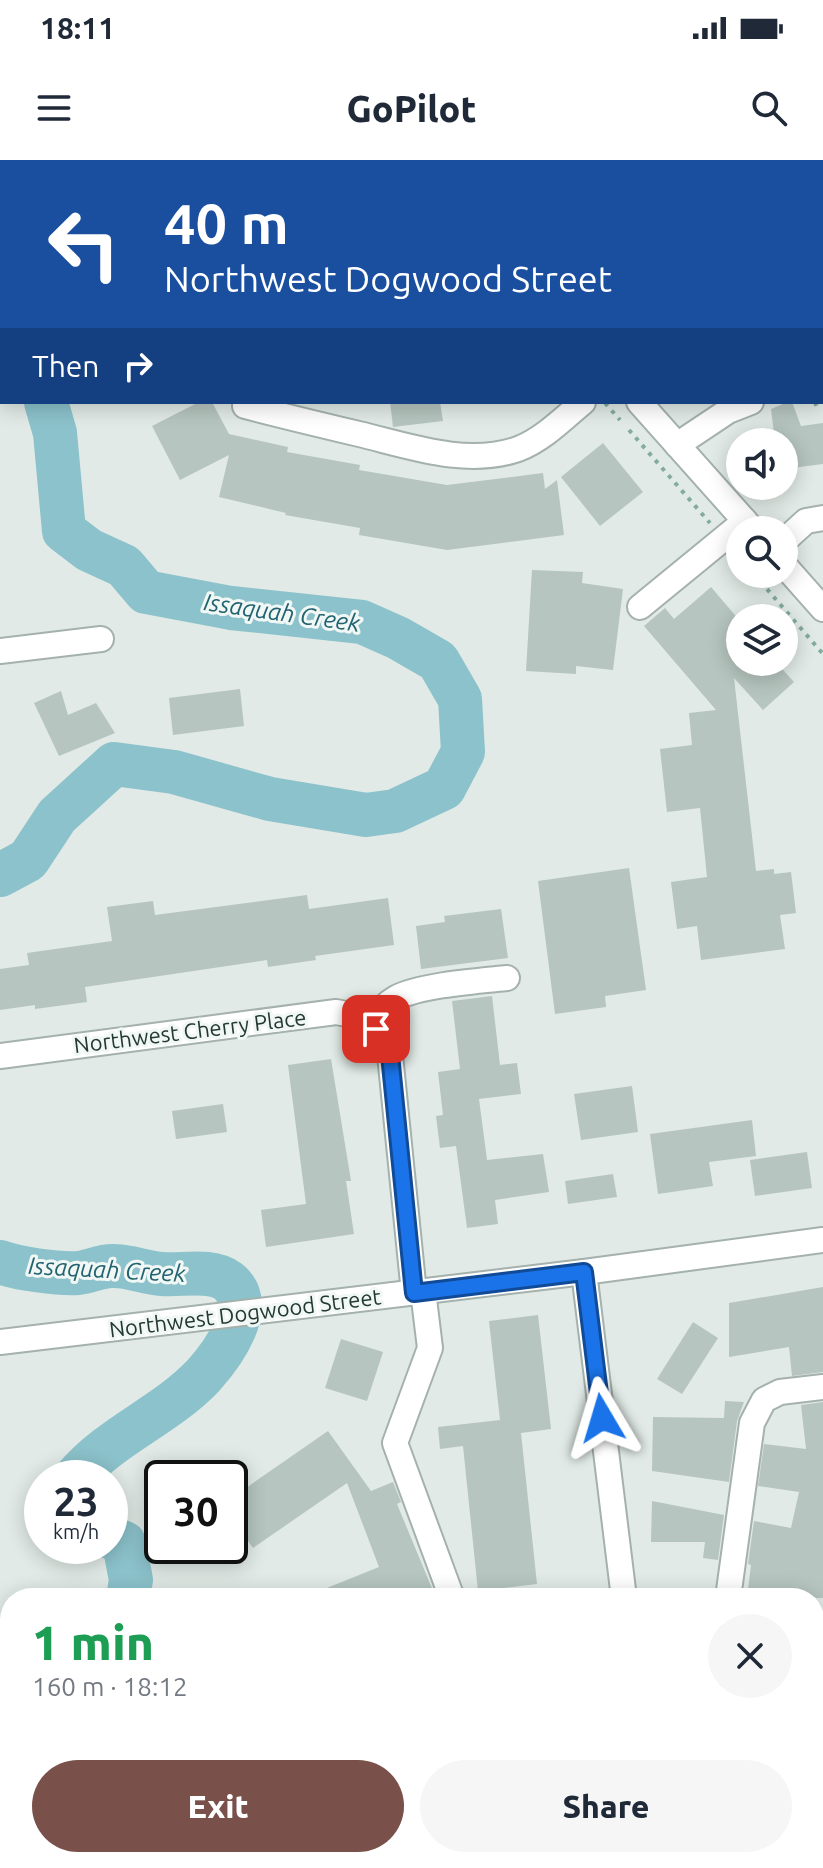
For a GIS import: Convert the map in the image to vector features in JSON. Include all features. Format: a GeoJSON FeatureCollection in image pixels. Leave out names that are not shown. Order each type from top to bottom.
{"type":"FeatureCollection","features":[{"type":"Feature","properties":{"kind":"street"},"geometry":{"type":"LineString","coordinates":[[245,406],[425,450],[459,455],[494,454],[519,448],[542,436],[581,404]]}},
{"type":"Feature","properties":{"kind":"street"},"geometry":{"type":"LineString","coordinates":[[641,404],[740,516]]}},
{"type":"Feature","properties":{"kind":"street"},"geometry":{"type":"LineString","coordinates":[[677,445],[728,411],[746,404]]}},
{"type":"Feature","properties":{"kind":"street"},"geometry":{"type":"LineString","coordinates":[[798,528],[806,521],[823,518]]}},
{"type":"Feature","properties":{"kind":"street"},"geometry":{"type":"LineString","coordinates":[[640,607],[726,538]]}},
{"type":"Feature","properties":{"kind":"street"},"geometry":{"type":"LineString","coordinates":[[798,581],[823,609]]}},
{"type":"Feature","properties":{"kind":"street"},"geometry":{"type":"LineString","coordinates":[[0,651],[101,639]]}},
{"type":"Feature","properties":{"kind":"street"},"geometry":{"type":"LineString","coordinates":[[448,1588],[395,1443],[430,1348],[418,1292],[390,1055],[385,1040],[373,1027],[385,1006],[398,997],[416,991],[507,978]]}},
{"type":"Feature","properties":{"kind":"street","name":"Northwest Cherry Place"},"geometry":{"type":"LineString","coordinates":[[0,1056],[336,1012],[352,1014],[373,1027]]}},
{"type":"Feature","properties":{"kind":"street","name":"Northwest Dogwood Street"},"geometry":{"type":"LineString","coordinates":[[0,1342],[823,1240]]}},
{"type":"Feature","properties":{"kind":"street"},"geometry":{"type":"LineString","coordinates":[[584,1272],[623,1588]]}},
{"type":"Feature","properties":{"kind":"street"},"geometry":{"type":"LineString","coordinates":[[729,1588],[752,1423],[764,1400],[780,1392],[823,1387]]}},
{"type":"Feature","properties":{"kind":"path"},"geometry":{"type":"LineString","coordinates":[[607,404],[723,539]]}},
{"type":"Feature","properties":{"kind":"path"},"geometry":{"type":"LineString","coordinates":[[766,588],[823,654]]}},
{"type":"Feature","properties":{"kind":"building"},"geometry":{"type":"Polygon","coordinates":[[[195,404],[213,404],[229,434],[288,447],[287,452],[360,465],[359,470],[447,485],[543,473],[545,489],[557,480],[564,535],[447,550],[359,535],[360,528],[285,515],[219,497],[229,455],[180,480],[152,426],[195,404]]]}},
{"type":"Feature","properties":{"kind":"building"},"geometry":{"type":"Polygon","coordinates":[[[390,404],[440,404],[443,421],[393,427],[390,404]]]}},
{"type":"Feature","properties":{"kind":"building"},"geometry":{"type":"Polygon","coordinates":[[[783,404],[793,404],[801,426],[823,423],[823,464],[798,467],[798,428],[773,428],[771,409],[783,404]]]}},
{"type":"Feature","properties":{"kind":"building"},"geometry":{"type":"Polygon","coordinates":[[[603,443],[643,492],[600,526],[561,477],[603,443]]]}},
{"type":"Feature","properties":{"kind":"building"},"geometry":{"type":"Polygon","coordinates":[[[532,570],[583,572],[582,583],[623,589],[613,670],[576,666],[576,674],[526,671],[532,570]]]}},
{"type":"Feature","properties":{"kind":"building"},"geometry":{"type":"Polygon","coordinates":[[[711,587],[726,605],[726,676],[789,676],[794,682],[763,710],[734,678],[756,871],[774,869],[774,874],[791,872],[796,913],[780,915],[785,949],[701,960],[697,926],[677,929],[671,882],[707,877],[700,808],[667,812],[660,749],[692,745],[689,713],[716,710],[644,626],[665,608],[674,619],[711,587]]]}},
{"type":"Feature","properties":{"kind":"building"},"geometry":{"type":"Polygon","coordinates":[[[240,689],[244,726],[173,735],[169,698],[240,689]]]}},
{"type":"Feature","properties":{"kind":"building"},"geometry":{"type":"Polygon","coordinates":[[[61,691],[68,715],[96,703],[115,733],[59,756],[34,703],[61,691]]]}},
{"type":"Feature","properties":{"kind":"building"},"geometry":{"type":"Polygon","coordinates":[[[629,868],[646,990],[605,996],[606,1007],[555,1014],[538,881],[629,868]]]}},
{"type":"Feature","properties":{"kind":"building"},"geometry":{"type":"Polygon","coordinates":[[[307,895],[309,909],[388,898],[394,945],[315,956],[316,960],[268,967],[267,960],[85,987],[87,1002],[0,1010],[0,969],[29,965],[27,953],[112,941],[107,907],[153,901],[155,915],[307,895]]]}},
{"type":"Feature","properties":{"kind":"building"},"geometry":{"type":"Polygon","coordinates":[[[501,909],[508,958],[421,969],[416,926],[445,922],[444,916],[501,909]]]}},
{"type":"Feature","properties":{"kind":"building"},"geometry":{"type":"Polygon","coordinates":[[[492,996],[500,1065],[517,1063],[521,1094],[479,1099],[487,1160],[543,1154],[549,1192],[495,1200],[498,1224],[467,1228],[456,1146],[440,1148],[436,1116],[443,1115],[438,1072],[460,1069],[452,1001],[492,996]]]}},
{"type":"Feature","properties":{"kind":"building"},"geometry":{"type":"Polygon","coordinates":[[[331,1059],[351,1181],[346,1181],[354,1234],[266,1247],[261,1210],[306,1204],[288,1065],[331,1059]]]}},
{"type":"Feature","properties":{"kind":"building"},"geometry":{"type":"Polygon","coordinates":[[[632,1086],[638,1132],[581,1140],[574,1094],[632,1086]]]}},
{"type":"Feature","properties":{"kind":"building"},"geometry":{"type":"Polygon","coordinates":[[[223,1104],[227,1132],[176,1139],[172,1111],[223,1104]]]}},
{"type":"Feature","properties":{"kind":"building"},"geometry":{"type":"Polygon","coordinates":[[[752,1120],[756,1156],[709,1162],[713,1186],[658,1194],[650,1134],[752,1120]]]}},
{"type":"Feature","properties":{"kind":"building"},"geometry":{"type":"Polygon","coordinates":[[[807,1152],[812,1188],[755,1196],[750,1160],[807,1152]]]}},
{"type":"Feature","properties":{"kind":"building"},"geometry":{"type":"Polygon","coordinates":[[[613,1174],[617,1197],[568,1204],[565,1181],[613,1174]]]}},
{"type":"Feature","properties":{"kind":"building"},"geometry":{"type":"Polygon","coordinates":[[[823,1287],[823,1372],[792,1376],[789,1347],[729,1357],[729,1303],[823,1287]]]}},
{"type":"Feature","properties":{"kind":"building"},"geometry":{"type":"Polygon","coordinates":[[[538,1315],[551,1429],[521,1433],[537,1584],[503,1588],[478,1588],[463,1446],[440,1449],[438,1427],[500,1420],[489,1321],[538,1315]]]}},
{"type":"Feature","properties":{"kind":"building"},"geometry":{"type":"Polygon","coordinates":[[[693,1322],[718,1338],[682,1394],[657,1379],[693,1322]]]}},
{"type":"Feature","properties":{"kind":"building"},"geometry":{"type":"Polygon","coordinates":[[[341,1339],[383,1352],[367,1401],[325,1388],[341,1339]]]}},
{"type":"Feature","properties":{"kind":"building"},"geometry":{"type":"Polygon","coordinates":[[[725,1401],[744,1402],[737,1421],[729,1482],[652,1471],[653,1417],[724,1418],[725,1401]]]}},
{"type":"Feature","properties":{"kind":"building"},"geometry":{"type":"Polygon","coordinates":[[[823,1402],[823,1588],[748,1588],[754,1521],[791,1528],[799,1492],[758,1486],[764,1444],[806,1449],[801,1405],[823,1402]]]}},
{"type":"Feature","properties":{"kind":"building"},"geometry":{"type":"Polygon","coordinates":[[[328,1431],[371,1491],[393,1482],[401,1502],[397,1504],[432,1588],[327,1588],[379,1567],[347,1483],[253,1548],[248,1541],[248,1487],[328,1431]]]}},
{"type":"Feature","properties":{"kind":"building"},"geometry":{"type":"Polygon","coordinates":[[[652,1501],[724,1515],[718,1560],[703,1558],[705,1542],[651,1542],[652,1501]]]}},
{"type":"Feature","properties":{"kind":"waterway","name":"Issaquah Creek"},"geometry":{"type":"LineString","coordinates":[[0,875],[28,860],[57,816],[114,764],[174,772],[270,799],[366,815],[395,811],[444,788],[463,752],[460,699],[438,661],[398,638],[362,622],[231,608],[146,592],[124,566],[89,550],[64,531],[55,433],[47,404]]}},
{"type":"Feature","properties":{"kind":"waterway","name":"Issaquah Creek"},"geometry":{"type":"LineString","coordinates":[[0,1262],[60,1273],[114,1266],[162,1274],[205,1274],[221,1277],[237,1291],[240,1303],[234,1330],[203,1376],[172,1403],[92,1460]]}},
{"type":"Feature","properties":{"kind":"waterway","name":"Issaquah Creek"},"geometry":{"type":"LineString","coordinates":[[128,1564],[130,1588]]}},
{"type":"Feature","properties":{"kind":"route"},"geometry":{"type":"LineString","coordinates":[[376,1029],[385,1040],[390,1055],[414,1293],[584,1272],[602,1418]]}}]}
